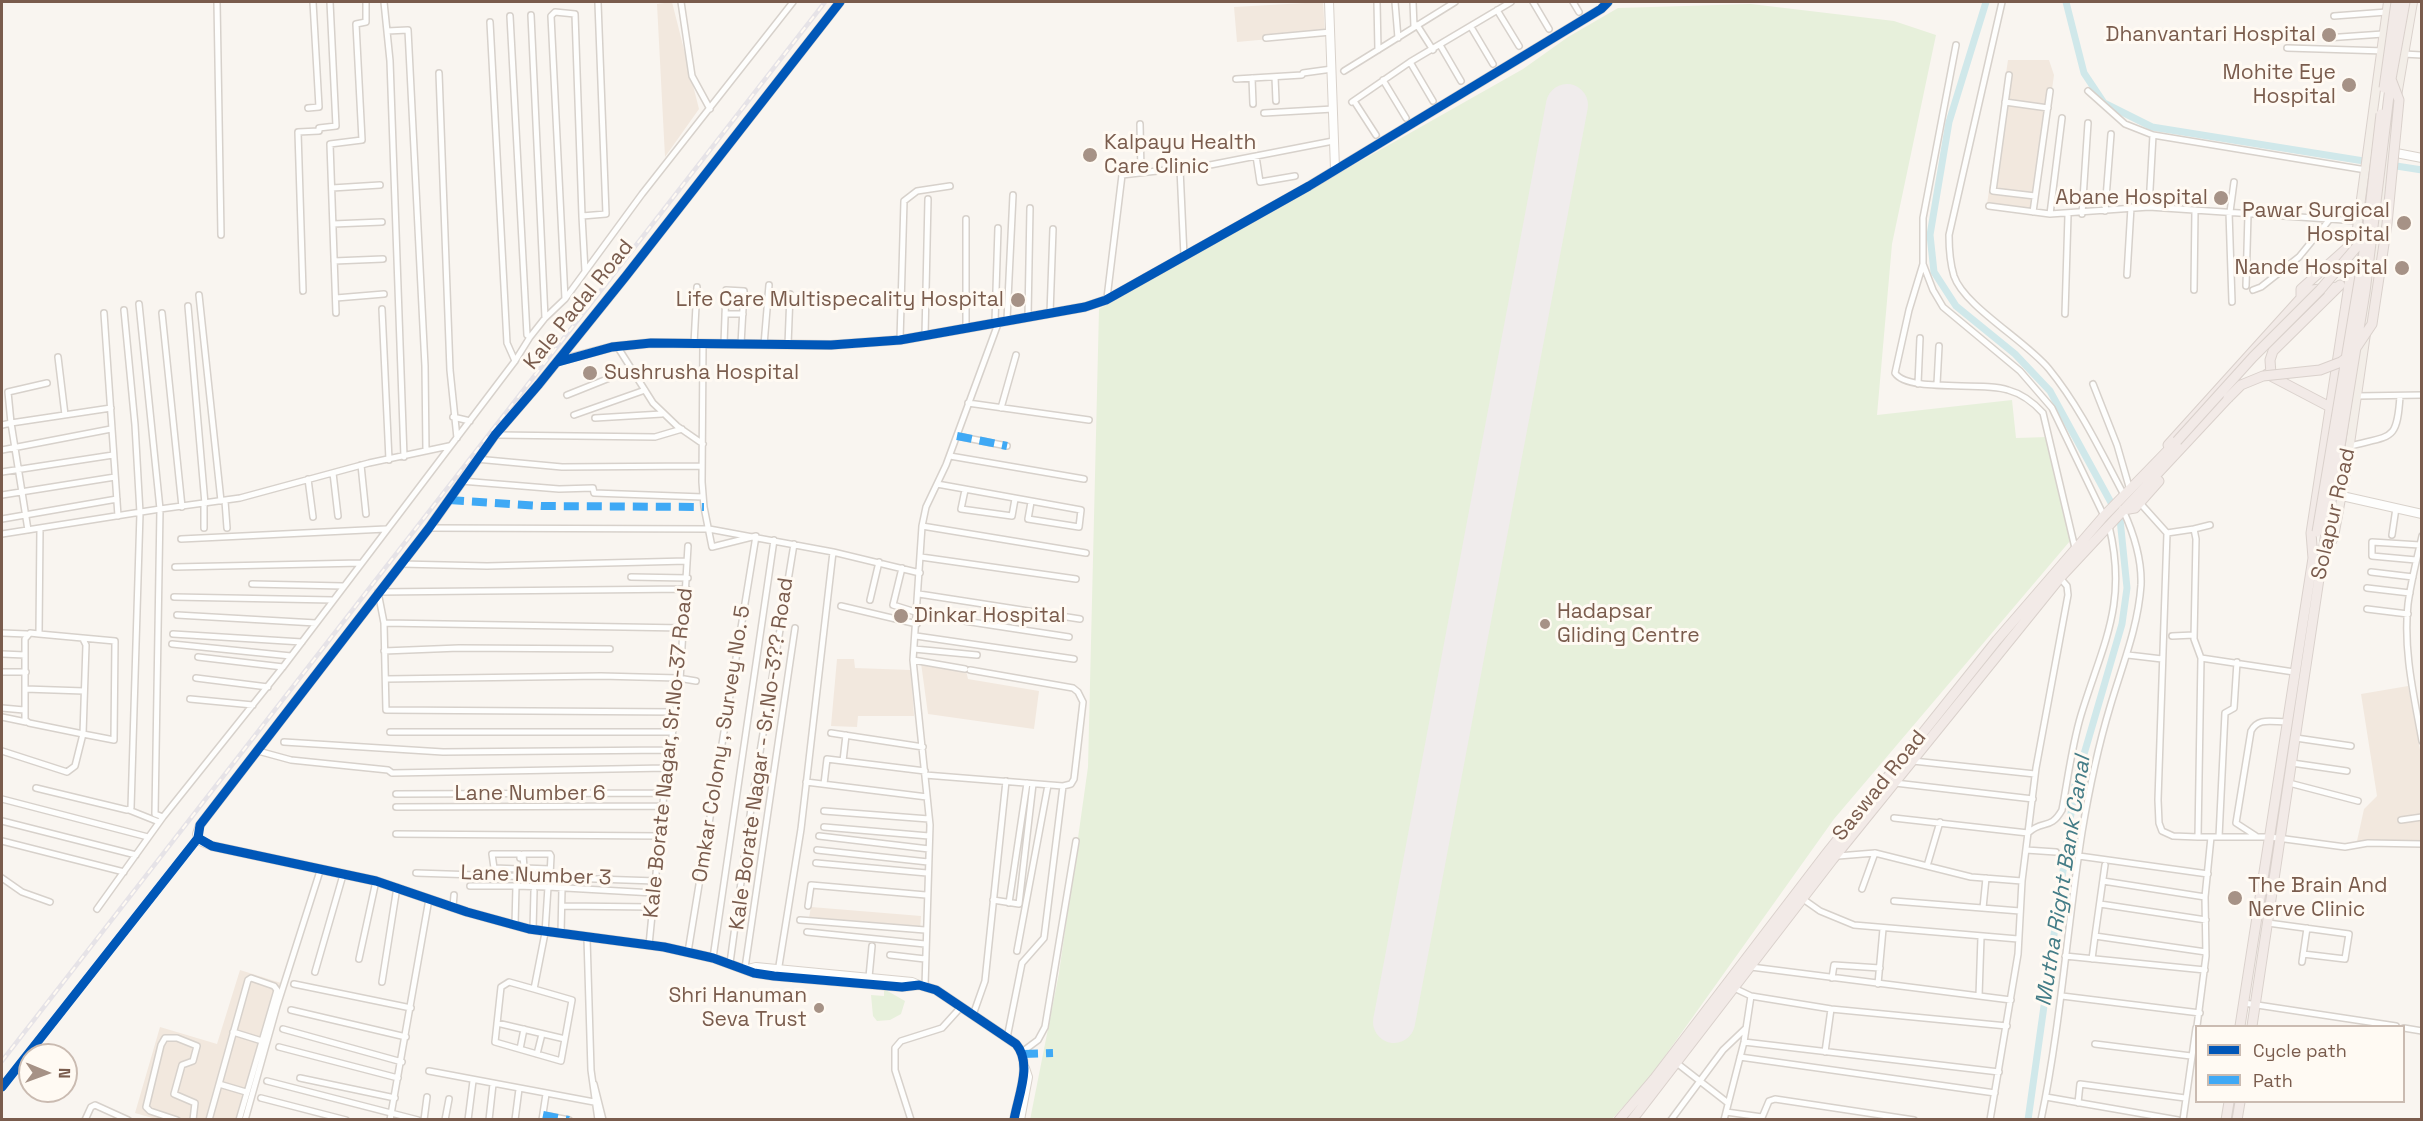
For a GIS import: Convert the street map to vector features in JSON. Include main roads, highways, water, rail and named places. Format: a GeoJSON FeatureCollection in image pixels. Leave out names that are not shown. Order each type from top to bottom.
{"type":"FeatureCollection","features":[{"type":"Feature","properties":{"kind":"highway"},"geometry":{"type":"LineString","coordinates":[[2318,559],[2367,234],[2396,2]]}},
{"type":"Feature","properties":{"kind":"highway"},"geometry":{"type":"LineString","coordinates":[[2322,532],[2367,281],[2391,80],[2405,2]]}},
{"type":"Feature","properties":{"kind":"highway"},"geometry":{"type":"LineString","coordinates":[[2127,503],[2241,385],[2264,376],[2330,366],[2352,354],[2362,341],[2372,324],[2387,224],[2399,100],[2391,80]]}},
{"type":"Feature","properties":{"kind":"highway"},"geometry":{"type":"LineString","coordinates":[[2156,465],[2253,357],[2320,290],[2367,234]]}},
{"type":"Feature","properties":{"kind":"highway"},"geometry":{"type":"LineString","coordinates":[[2301,298],[2301,289],[2356,239]]}},
{"type":"Feature","properties":{"kind":"highway"},"geometry":{"type":"LineString","coordinates":[[2271,374],[2270,360],[2273,351],[2351,272],[2374,277]]}},
{"type":"Feature","properties":{"kind":"highway","name":"Solapur Road"},"geometry":{"type":"LineString","coordinates":[[2252,1025],[2296,738],[2318,559],[2311,533],[2351,272]]}},
{"type":"Feature","properties":{"kind":"highway"},"geometry":{"type":"LineString","coordinates":[[2156,465],[2171,439],[2301,298],[2312,290],[2338,287]]}},
{"type":"Feature","properties":{"kind":"highway"},"geometry":{"type":"LineString","coordinates":[[2127,503],[2245,384],[2263,374],[2271,374],[2330,407]]}},
{"type":"Feature","properties":{"kind":"highway","name":"Saswad Road"},"geometry":{"type":"LineString","coordinates":[[1619,1119],[1731,985],[1751,967],[1997,640],[2075,548],[2127,503],[2156,465]]}},
{"type":"Feature","properties":{"kind":"highway","name":"Saswad Road"},"geometry":{"type":"LineString","coordinates":[[1632,1119],[1677,1064],[1826,854],[1891,781],[1913,761],[2107,519]]}},
{"type":"Feature","properties":{"kind":"highway","name":"Solapur Road"},"geometry":{"type":"LineString","coordinates":[[2240,1025],[2294,672],[2318,559]]}},
{"type":"Feature","properties":{"kind":"highway"},"geometry":{"type":"LineString","coordinates":[[2226,1119],[2229,1103]]}},
{"type":"Feature","properties":{"kind":"highway"},"geometry":{"type":"LineString","coordinates":[[2237,1119],[2240,1103]]}},
{"type":"Feature","properties":{"kind":"main road"},"geometry":{"type":"LineString","coordinates":[[2351,272],[2388,2]]}},
{"type":"Feature","properties":{"kind":"main road","name":"Solapur Road"},"geometry":{"type":"LineString","coordinates":[[2318,559],[2334,537],[2342,496],[2403,54],[2413,2]]}},
{"type":"Feature","properties":{"kind":"waterway","name":"Mutha Right Bank Canal"},"geometry":{"type":"LineString","coordinates":[[1986,2],[1949,122],[1930,235],[1934,272],[1956,306],[2015,354],[2050,391],[2120,519],[2127,588],[2122,624],[2075,785],[2028,1120]]}},
{"type":"Feature","properties":{"kind":"waterway"},"geometry":{"type":"LineString","coordinates":[[2066,2],[2084,73],[2104,103],[2152,127],[2370,162]]}},
{"type":"Feature","properties":{"kind":"waterway"},"geometry":{"type":"LineString","coordinates":[[2390,165],[2422,170]]}},
{"type":"Feature","properties":{"kind":"railway"},"geometry":{"type":"LineString","coordinates":[[2,1061],[825,2]]}},
{"type":"Feature","properties":{"kind":"place","name":"Dhanvantari Hospital"},"geometry":{"type":"Point","coordinates":[2329,35]}},
{"type":"Feature","properties":{"kind":"place","name":"Mohite Eye Hospital"},"geometry":{"type":"Point","coordinates":[2349,85]}},
{"type":"Feature","properties":{"kind":"place","name":"Kalpayu Health Care Clinic"},"geometry":{"type":"Point","coordinates":[1090,155]}},
{"type":"Feature","properties":{"kind":"place","name":"Abane Hospital"},"geometry":{"type":"Point","coordinates":[2221,198]}},
{"type":"Feature","properties":{"kind":"place","name":"Pawar Surgical Hospital"},"geometry":{"type":"Point","coordinates":[2404,223]}},
{"type":"Feature","properties":{"kind":"place","name":"Nande Hospital"},"geometry":{"type":"Point","coordinates":[2402,268]}},
{"type":"Feature","properties":{"kind":"place","name":"Life Care Multispecality Hospital"},"geometry":{"type":"Point","coordinates":[1018,300]}},
{"type":"Feature","properties":{"kind":"place","name":"Sushrusha Hospital"},"geometry":{"type":"Point","coordinates":[590,373]}},
{"type":"Feature","properties":{"kind":"place","name":"Dinkar Hospital"},"geometry":{"type":"Point","coordinates":[901,616]}},
{"type":"Feature","properties":{"kind":"place","name":"Hadapsar Gliding Centre"},"geometry":{"type":"Point","coordinates":[1545,624]}},
{"type":"Feature","properties":{"kind":"place","name":"The Brain And Nerve Clinic"},"geometry":{"type":"Point","coordinates":[2235,898]}},
{"type":"Feature","properties":{"kind":"place","name":"Shri Hanuman Seva Trust"},"geometry":{"type":"Point","coordinates":[819,1008]}}]}
